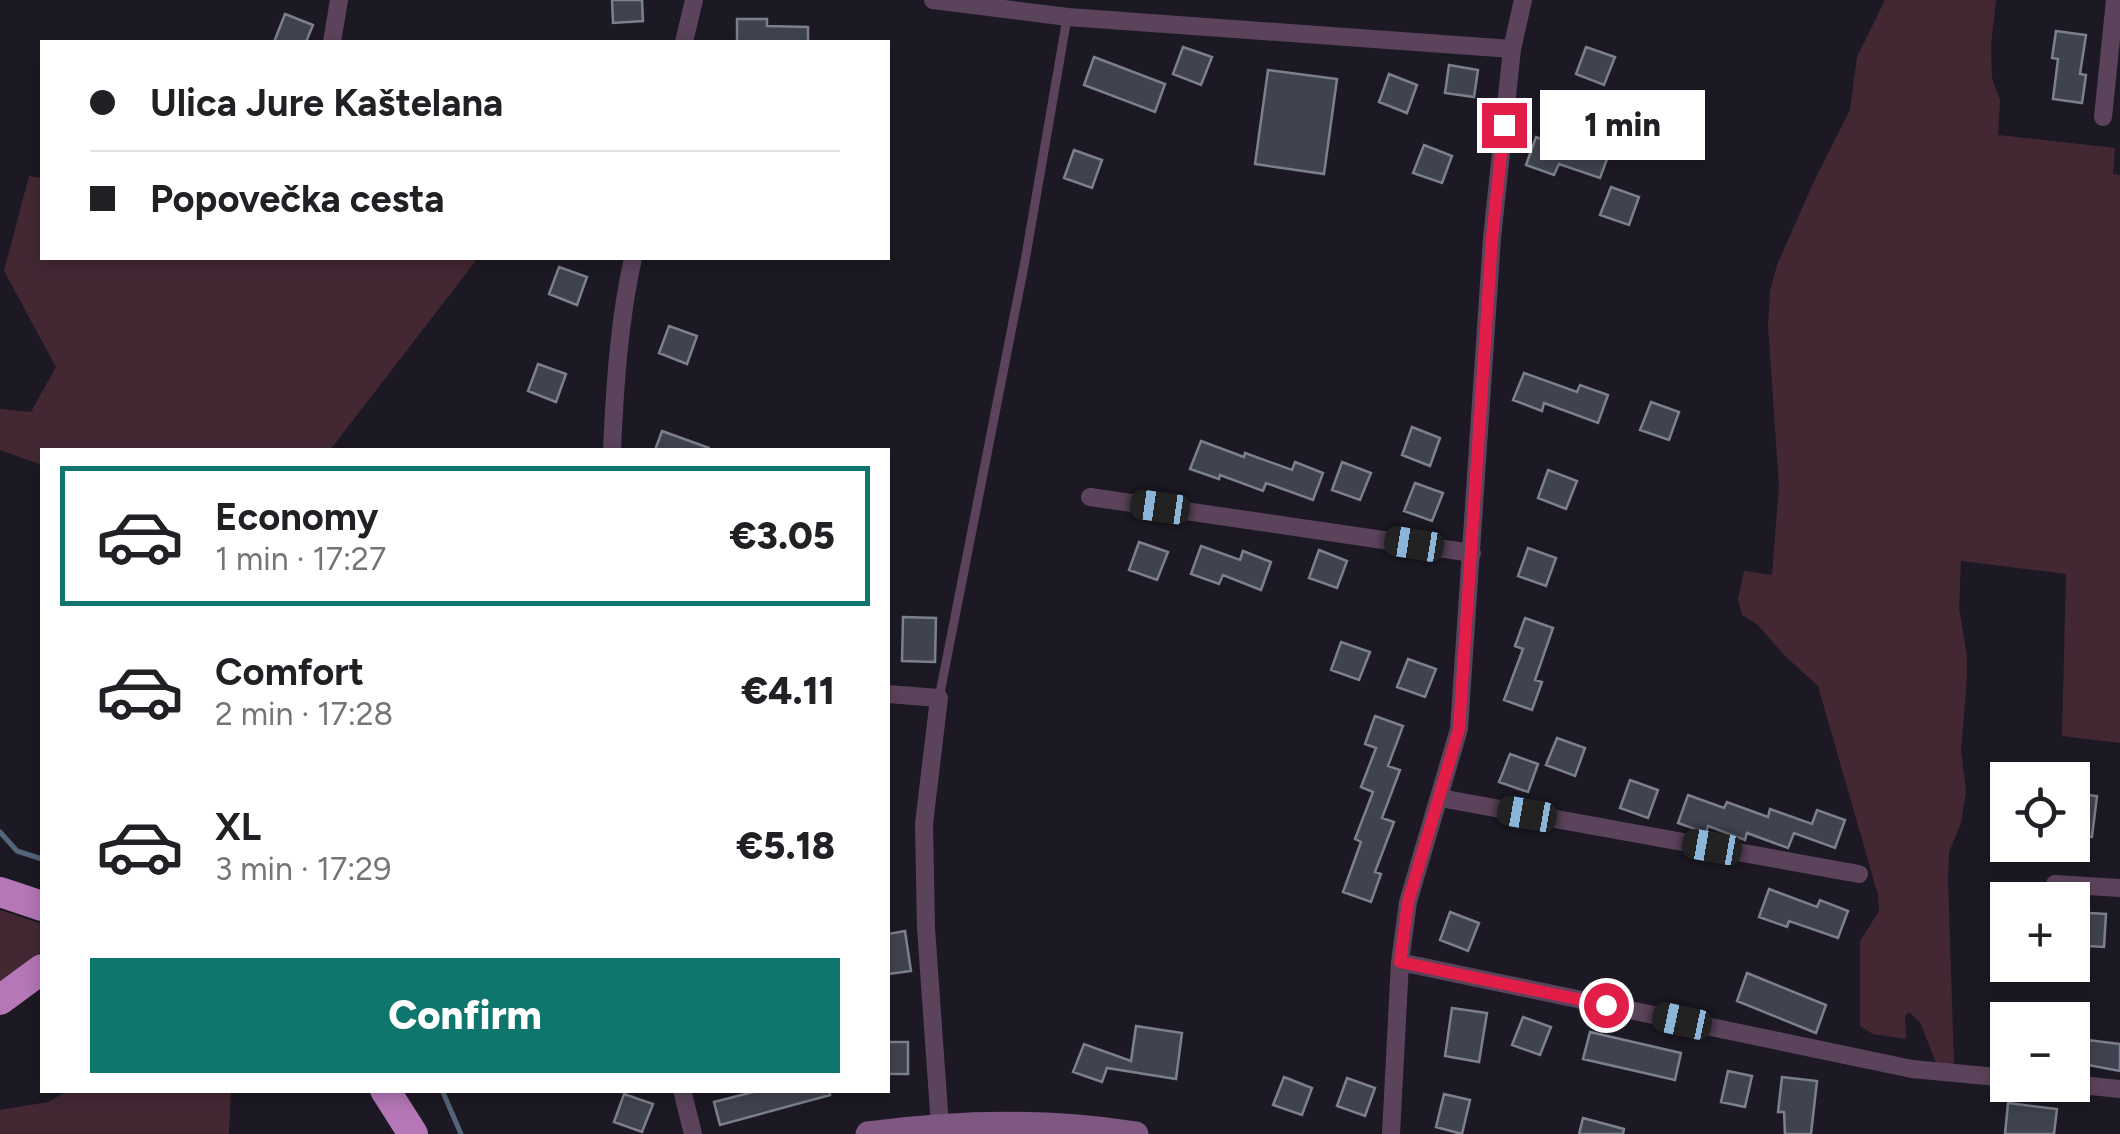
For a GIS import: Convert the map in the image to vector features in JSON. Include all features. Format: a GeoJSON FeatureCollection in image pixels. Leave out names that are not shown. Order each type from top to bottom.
{"type":"FeatureCollection","features":[{"type":"Feature","properties":{"kind":"highway"},"geometry":{"type":"LineString","coordinates":[[0,892],[40,905]]}},
{"type":"Feature","properties":{"kind":"highway"},"geometry":{"type":"LineString","coordinates":[[0,1000],[40,970]]}},
{"type":"Feature","properties":{"kind":"highway"},"geometry":{"type":"LineString","coordinates":[[387,1093],[413,1134]]}},
{"type":"Feature","properties":{"kind":"main road"},"geometry":{"type":"LineString","coordinates":[[868,1134],[1062,1125],[1136,1134]]}},
{"type":"Feature","properties":{"kind":"street"},"geometry":{"type":"LineString","coordinates":[[332,40],[339,0]]}},
{"type":"Feature","properties":{"kind":"street"},"geometry":{"type":"LineString","coordinates":[[684,40],[694,0]]}},
{"type":"Feature","properties":{"kind":"street"},"geometry":{"type":"LineString","coordinates":[[932,0],[1512,49]]}},
{"type":"Feature","properties":{"kind":"street"},"geometry":{"type":"LineString","coordinates":[[1390,1134],[1400,962],[1408,902],[1459,729],[1492,238],[1512,49],[1523,0]]}},
{"type":"Feature","properties":{"kind":"street"},"geometry":{"type":"LineString","coordinates":[[2102,116],[2116,12]]}},
{"type":"Feature","properties":{"kind":"street"},"geometry":{"type":"LineString","coordinates":[[612,448],[617,362],[634,260]]}},
{"type":"Feature","properties":{"kind":"street"},"geometry":{"type":"LineString","coordinates":[[1090,497],[1472,553]]}},
{"type":"Feature","properties":{"kind":"street"},"geometry":{"type":"LineString","coordinates":[[890,694],[939,698],[924,824],[926,928],[946,1130]]}},
{"type":"Feature","properties":{"kind":"street"},"geometry":{"type":"LineString","coordinates":[[1440,798],[1859,874]]}},
{"type":"Feature","properties":{"kind":"street"},"geometry":{"type":"LineString","coordinates":[[2090,886],[2120,888]]}},
{"type":"Feature","properties":{"kind":"street"},"geometry":{"type":"LineString","coordinates":[[1400,962],[1912,1069],[1990,1076]]}},
{"type":"Feature","properties":{"kind":"street"},"geometry":{"type":"LineString","coordinates":[[2090,1086],[2120,1089]]}},
{"type":"Feature","properties":{"kind":"street"},"geometry":{"type":"LineString","coordinates":[[683,1093],[693,1134]]}},
{"type":"Feature","properties":{"kind":"lane"},"geometry":{"type":"LineString","coordinates":[[939,698],[1025,262],[1064,11]]}},
{"type":"Feature","properties":{"kind":"shaded area"},"geometry":{"type":"Polygon","coordinates":[[[1885,0],[1996,0],[1991,45],[1992,78],[2000,100],[1998,135],[2115,148],[2113,174],[2120,175],[2120,743],[2062,736],[2066,574],[1961,561],[1959,608],[1967,678],[1961,750],[1966,791],[1961,823],[1949,852],[1948,879],[1954,1065],[1936,1063],[1920,1022],[1909,1012],[1905,1016],[1906,1039],[1873,1034],[1860,1026],[1860,941],[1879,911],[1878,895],[1818,686],[1758,625],[1742,615],[1738,600],[1744,571],[1772,575],[1779,486],[1768,325],[1770,291],[1777,265],[1815,179],[1850,110],[1857,57],[1885,0]]]}},
{"type":"Feature","properties":{"kind":"shaded area"},"geometry":{"type":"Polygon","coordinates":[[[29,176],[40,178],[40,260],[476,260],[332,448],[40,448],[40,464],[0,450],[0,409],[31,412],[56,367],[4,271],[29,176]]]}},
{"type":"Feature","properties":{"kind":"shaded area"},"geometry":{"type":"Polygon","coordinates":[[[0,910],[40,923],[40,953],[0,984],[0,910]]]}},
{"type":"Feature","properties":{"kind":"shaded area"},"geometry":{"type":"Polygon","coordinates":[[[64,1093],[231,1093],[229,1134],[0,1134],[0,1110],[48,1102],[64,1093]]]}},
{"type":"Feature","properties":{"kind":"building"},"geometry":{"type":"Polygon","coordinates":[[[612,0],[642,0],[643,21],[613,23],[612,0]]]}},
{"type":"Feature","properties":{"kind":"building"},"geometry":{"type":"Polygon","coordinates":[[[285,14],[313,25],[307,40],[275,40],[285,14]]]}},
{"type":"Feature","properties":{"kind":"building"},"geometry":{"type":"Polygon","coordinates":[[[737,19],[767,19],[767,26],[808,27],[808,40],[737,40],[737,19]]]}},
{"type":"Feature","properties":{"kind":"building"},"geometry":{"type":"Polygon","coordinates":[[[2056,31],[2086,35],[2080,74],[2086,75],[2082,103],[2053,99],[2058,59],[2052,58],[2056,31]]]}},
{"type":"Feature","properties":{"kind":"building"},"geometry":{"type":"Polygon","coordinates":[[[1183,47],[1212,57],[1201,85],[1173,74],[1183,47]]]}},
{"type":"Feature","properties":{"kind":"building"},"geometry":{"type":"Polygon","coordinates":[[[1586,47],[1615,57],[1604,85],[1576,74],[1586,47]]]}},
{"type":"Feature","properties":{"kind":"building"},"geometry":{"type":"Polygon","coordinates":[[[1094,57],[1165,84],[1155,112],[1084,85],[1094,57]]]}},
{"type":"Feature","properties":{"kind":"building"},"geometry":{"type":"Polygon","coordinates":[[[1449,65],[1478,70],[1474,97],[1445,93],[1449,65]]]}},
{"type":"Feature","properties":{"kind":"building"},"geometry":{"type":"Polygon","coordinates":[[[1268,70],[1337,79],[1324,174],[1255,164],[1268,70]]]}},
{"type":"Feature","properties":{"kind":"building"},"geometry":{"type":"Polygon","coordinates":[[[1389,74],[1417,85],[1407,113],[1379,102],[1389,74]]]}},
{"type":"Feature","properties":{"kind":"building"},"geometry":{"type":"Polygon","coordinates":[[[1536,137],[1577,152],[1582,140],[1610,151],[1600,178],[1559,164],[1554,175],[1526,165],[1536,137]]]}},
{"type":"Feature","properties":{"kind":"building"},"geometry":{"type":"Polygon","coordinates":[[[1424,145],[1452,156],[1442,183],[1413,173],[1424,145]]]}},
{"type":"Feature","properties":{"kind":"building"},"geometry":{"type":"Polygon","coordinates":[[[1074,150],[1102,160],[1092,188],[1064,178],[1074,150]]]}},
{"type":"Feature","properties":{"kind":"building"},"geometry":{"type":"Polygon","coordinates":[[[1611,187],[1639,197],[1629,225],[1600,215],[1611,187]]]}},
{"type":"Feature","properties":{"kind":"building"},"geometry":{"type":"Polygon","coordinates":[[[559,267],[587,277],[577,305],[549,294],[559,267]]]}},
{"type":"Feature","properties":{"kind":"building"},"geometry":{"type":"Polygon","coordinates":[[[669,326],[697,336],[687,364],[659,353],[669,326]]]}},
{"type":"Feature","properties":{"kind":"building"},"geometry":{"type":"Polygon","coordinates":[[[538,364],[566,374],[556,402],[528,391],[538,364]]]}},
{"type":"Feature","properties":{"kind":"building"},"geometry":{"type":"Polygon","coordinates":[[[1524,373],[1577,392],[1580,385],[1608,395],[1598,423],[1544,403],[1542,411],[1513,400],[1524,373]]]}},
{"type":"Feature","properties":{"kind":"building"},"geometry":{"type":"Polygon","coordinates":[[[1651,402],[1679,412],[1669,440],[1640,430],[1651,402]]]}},
{"type":"Feature","properties":{"kind":"building"},"geometry":{"type":"Polygon","coordinates":[[[1412,427],[1440,438],[1430,466],[1402,455],[1412,427]]]}},
{"type":"Feature","properties":{"kind":"building"},"geometry":{"type":"Polygon","coordinates":[[[662,431],[709,448],[656,448],[662,431]]]}},
{"type":"Feature","properties":{"kind":"building"},"geometry":{"type":"Polygon","coordinates":[[[1201,441],[1292,470],[1295,462],[1323,473],[1313,500],[1266,483],[1263,491],[1190,469],[1201,441]]]}},
{"type":"Feature","properties":{"kind":"building"},"geometry":{"type":"Polygon","coordinates":[[[1342,462],[1371,473],[1360,500],[1332,490],[1342,462]]]}},
{"type":"Feature","properties":{"kind":"building"},"geometry":{"type":"Polygon","coordinates":[[[1548,470],[1577,481],[1566,509],[1538,498],[1548,470]]]}},
{"type":"Feature","properties":{"kind":"building"},"geometry":{"type":"Polygon","coordinates":[[[1415,483],[1443,493],[1432,521],[1404,511],[1415,483]]]}},
{"type":"Feature","properties":{"kind":"building"},"geometry":{"type":"Polygon","coordinates":[[[1139,542],[1168,552],[1157,580],[1129,570],[1139,542]]]}},
{"type":"Feature","properties":{"kind":"building"},"geometry":{"type":"Polygon","coordinates":[[[1201,546],[1240,560],[1243,551],[1271,562],[1261,590],[1223,575],[1219,584],[1191,574],[1201,546]]]}},
{"type":"Feature","properties":{"kind":"building"},"geometry":{"type":"Polygon","coordinates":[[[1528,548],[1556,558],[1546,586],[1518,576],[1528,548]]]}},
{"type":"Feature","properties":{"kind":"building"},"geometry":{"type":"Polygon","coordinates":[[[1319,550],[1347,561],[1337,588],[1309,578],[1319,550]]]}},
{"type":"Feature","properties":{"kind":"building"},"geometry":{"type":"Polygon","coordinates":[[[903,617],[936,618],[935,662],[902,661],[903,617]]]}},
{"type":"Feature","properties":{"kind":"building"},"geometry":{"type":"Polygon","coordinates":[[[1525,618],[1553,628],[1535,680],[1542,682],[1532,710],[1504,700],[1523,649],[1515,646],[1525,618]]]}},
{"type":"Feature","properties":{"kind":"building"},"geometry":{"type":"Polygon","coordinates":[[[1341,642],[1370,652],[1359,680],[1331,670],[1341,642]]]}},
{"type":"Feature","properties":{"kind":"building"},"geometry":{"type":"Polygon","coordinates":[[[1408,659],[1436,669],[1425,697],[1397,687],[1408,659]]]}},
{"type":"Feature","properties":{"kind":"building"},"geometry":{"type":"Polygon","coordinates":[[[1375,716],[1403,726],[1388,766],[1400,770],[1382,818],[1394,822],[1375,872],[1381,874],[1371,902],[1343,892],[1361,842],[1355,839],[1373,792],[1361,787],[1376,748],[1365,744],[1375,716]]]}},
{"type":"Feature","properties":{"kind":"building"},"geometry":{"type":"Polygon","coordinates":[[[1557,738],[1585,748],[1575,776],[1546,765],[1557,738]]]}},
{"type":"Feature","properties":{"kind":"building"},"geometry":{"type":"Polygon","coordinates":[[[1510,754],[1538,764],[1528,792],[1499,782],[1510,754]]]}},
{"type":"Feature","properties":{"kind":"building"},"geometry":{"type":"Polygon","coordinates":[[[1630,780],[1658,790],[1648,818],[1620,808],[1630,780]]]}},
{"type":"Feature","properties":{"kind":"building"},"geometry":{"type":"Polygon","coordinates":[[[1688,795],[1724,808],[1727,802],[1768,817],[1770,809],[1812,824],[1817,810],[1845,820],[1835,848],[1794,833],[1788,848],[1747,833],[1745,840],[1708,826],[1706,833],[1678,823],[1688,795]]]}},
{"type":"Feature","properties":{"kind":"building"},"geometry":{"type":"Polygon","coordinates":[[[2090,795],[2097,796],[2090,837],[2090,795]]]}},
{"type":"Feature","properties":{"kind":"building"},"geometry":{"type":"Polygon","coordinates":[[[1769,889],[1817,907],[1820,900],[1848,911],[1838,938],[1789,921],[1787,927],[1759,917],[1769,889]]]}},
{"type":"Feature","properties":{"kind":"building"},"geometry":{"type":"Polygon","coordinates":[[[1450,912],[1479,923],[1468,951],[1440,940],[1450,912]]]}},
{"type":"Feature","properties":{"kind":"building"},"geometry":{"type":"Polygon","coordinates":[[[2090,913],[2106,914],[2104,947],[2090,946],[2090,913]]]}},
{"type":"Feature","properties":{"kind":"building"},"geometry":{"type":"Polygon","coordinates":[[[905,931],[911,971],[890,974],[890,934],[905,931]]]}},
{"type":"Feature","properties":{"kind":"building"},"geometry":{"type":"Polygon","coordinates":[[[1747,973],[1826,1005],[1816,1033],[1737,1001],[1747,973]]]}},
{"type":"Feature","properties":{"kind":"building"},"geometry":{"type":"Polygon","coordinates":[[[1452,1008],[1487,1013],[1479,1062],[1445,1056],[1452,1008]]]}},
{"type":"Feature","properties":{"kind":"building"},"geometry":{"type":"Polygon","coordinates":[[[1523,1017],[1551,1027],[1540,1055],[1512,1045],[1523,1017]]]}},
{"type":"Feature","properties":{"kind":"building"},"geometry":{"type":"Polygon","coordinates":[[[1136,1026],[1182,1033],[1176,1079],[1107,1068],[1102,1082],[1073,1072],[1084,1044],[1131,1061],[1136,1026]]]}},
{"type":"Feature","properties":{"kind":"building"},"geometry":{"type":"Polygon","coordinates":[[[1590,1032],[1681,1053],[1675,1080],[1583,1059],[1590,1032]]]}},
{"type":"Feature","properties":{"kind":"building"},"geometry":{"type":"Polygon","coordinates":[[[2090,1040],[2120,1044],[2120,1071],[2090,1065],[2090,1040]]]}},
{"type":"Feature","properties":{"kind":"building"},"geometry":{"type":"Polygon","coordinates":[[[890,1042],[908,1042],[908,1074],[890,1074],[890,1042]]]}},
{"type":"Feature","properties":{"kind":"building"},"geometry":{"type":"Polygon","coordinates":[[[1728,1071],[1752,1076],[1745,1107],[1721,1102],[1728,1071]]]}},
{"type":"Feature","properties":{"kind":"building"},"geometry":{"type":"Polygon","coordinates":[[[1284,1077],[1312,1088],[1302,1115],[1273,1105],[1284,1077]]]}},
{"type":"Feature","properties":{"kind":"building"},"geometry":{"type":"Polygon","coordinates":[[[1782,1077],[1817,1081],[1811,1134],[1785,1134],[1784,1112],[1778,1112],[1782,1077]]]}},
{"type":"Feature","properties":{"kind":"building"},"geometry":{"type":"Polygon","coordinates":[[[1347,1078],[1375,1088],[1365,1116],[1337,1106],[1347,1078]]]}},
{"type":"Feature","properties":{"kind":"building"},"geometry":{"type":"Polygon","coordinates":[[[749,1093],[830,1095],[720,1125],[714,1102],[749,1093]]]}},
{"type":"Feature","properties":{"kind":"building"},"geometry":{"type":"Polygon","coordinates":[[[624,1094],[653,1104],[642,1132],[614,1122],[624,1094]]]}},
{"type":"Feature","properties":{"kind":"building"},"geometry":{"type":"Polygon","coordinates":[[[1444,1094],[1470,1100],[1462,1134],[1436,1127],[1444,1094]]]}},
{"type":"Feature","properties":{"kind":"building"},"geometry":{"type":"Polygon","coordinates":[[[2008,1103],[2057,1109],[2054,1134],[2005,1134],[2008,1103]]]}},
{"type":"Feature","properties":{"kind":"building"},"geometry":{"type":"Polygon","coordinates":[[[1583,1118],[1624,1129],[1623,1134],[1579,1134],[1583,1118]]]}},
{"type":"Feature","properties":{"kind":"waterway"},"geometry":{"type":"LineString","coordinates":[[0,832],[17,851],[40,858]]}},
{"type":"Feature","properties":{"kind":"waterway"},"geometry":{"type":"LineString","coordinates":[[443,1093],[461,1134]]}},
{"type":"Feature","properties":{"kind":"route"},"geometry":{"type":"LineString","coordinates":[[1504,125],[1492,238],[1459,729],[1408,902],[1400,962],[1606,1005]]}}]}
